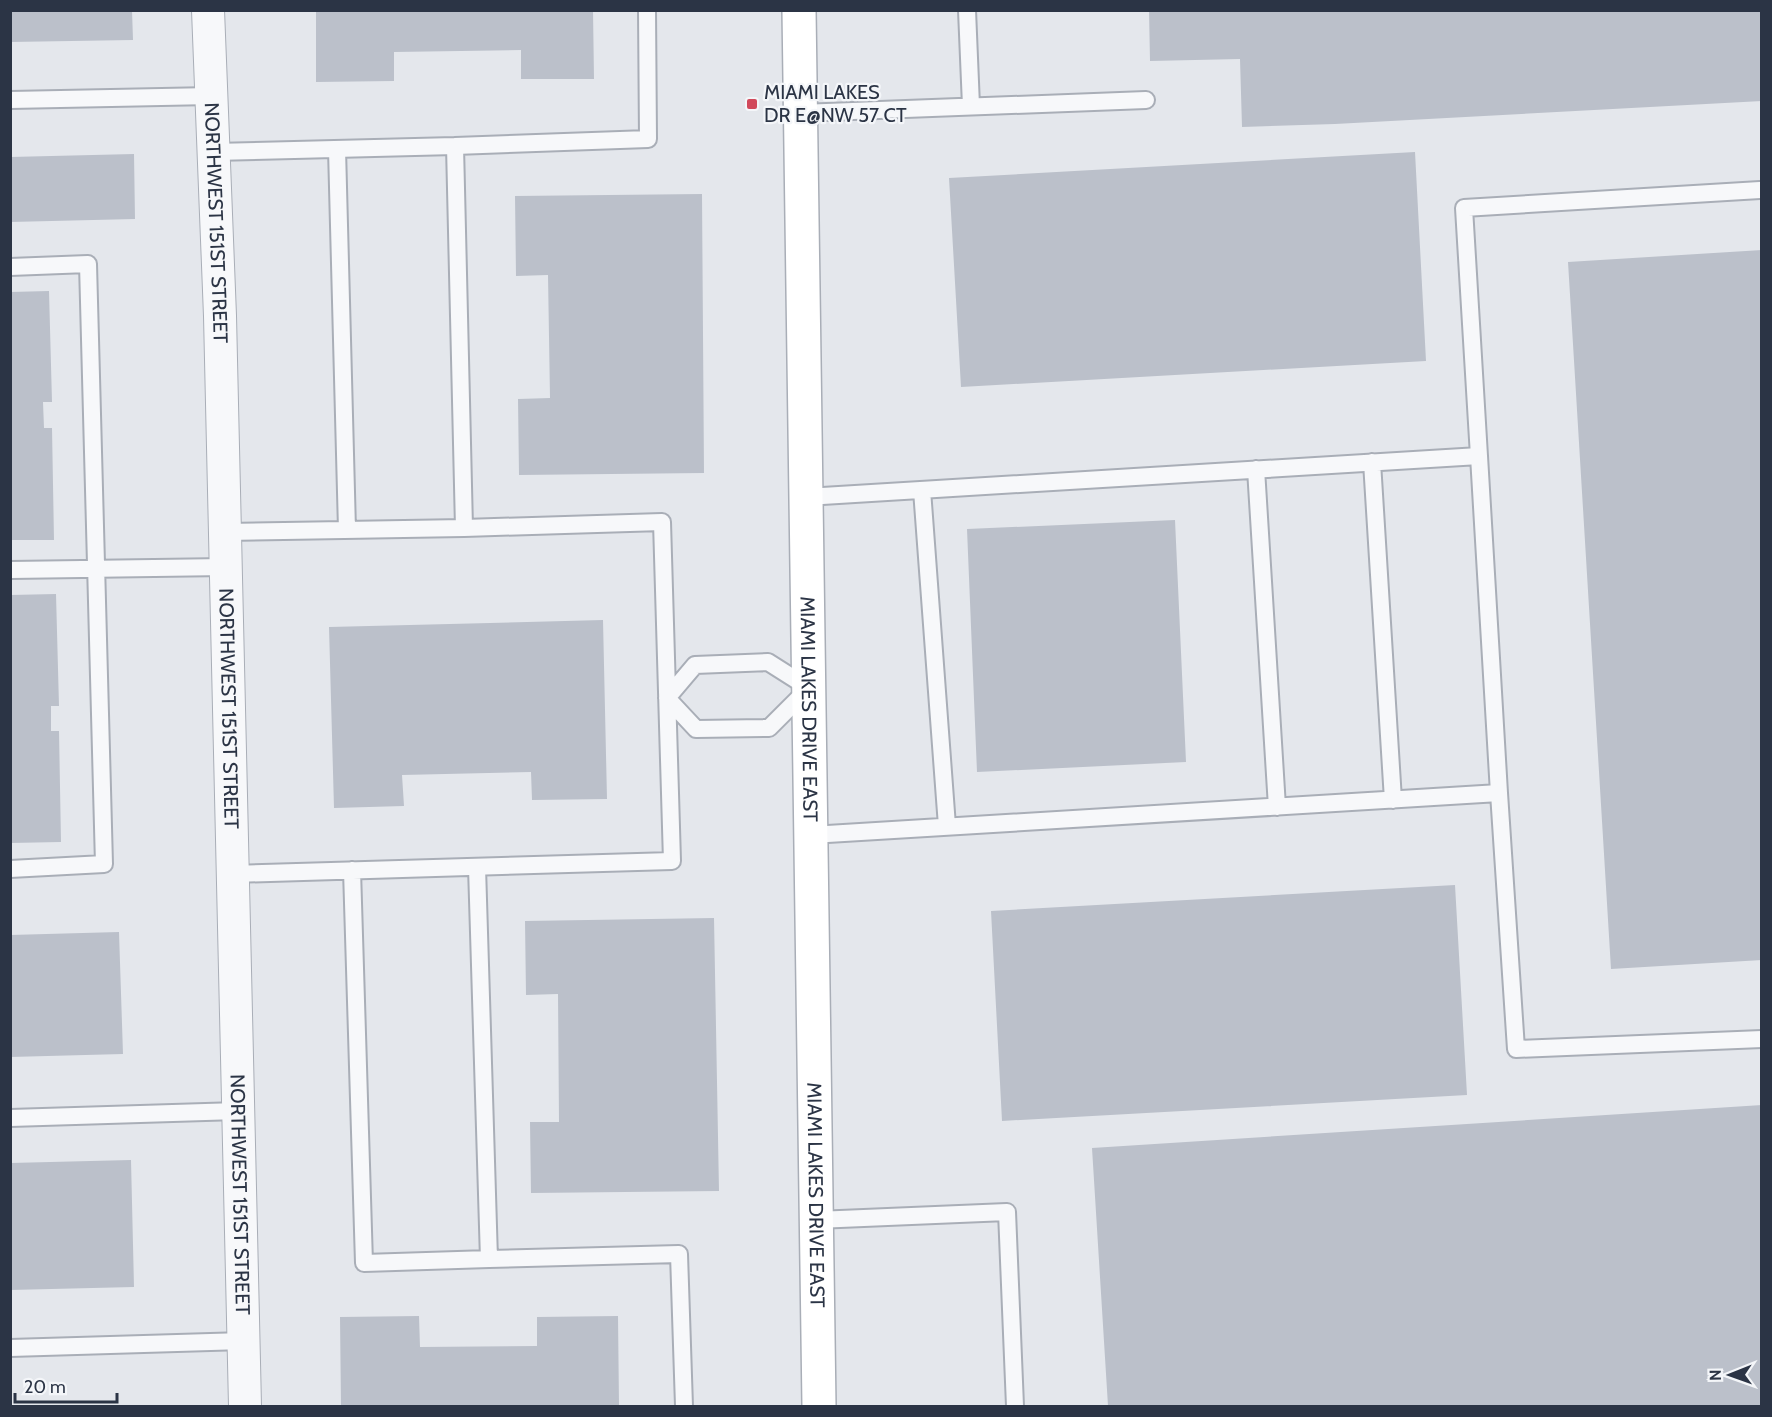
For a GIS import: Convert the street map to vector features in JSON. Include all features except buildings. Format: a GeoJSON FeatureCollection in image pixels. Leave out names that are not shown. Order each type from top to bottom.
{"type":"FeatureCollection","features":[{"type":"Feature","properties":{"kind":"main road","name":"MIAMI LAKES DRIVE EAST"},"geometry":{"type":"LineString","coordinates":[[799,10],[819,1407]]}},
{"type":"Feature","properties":{"kind":"street","name":"NORTHWEST 151ST STREET"},"geometry":{"type":"LineString","coordinates":[[208,10],[220,316],[246,1407]]}},
{"type":"Feature","properties":{"kind":"lane"},"geometry":{"type":"LineString","coordinates":[[214,152],[648,139],[647,10]]}},
{"type":"Feature","properties":{"kind":"lane"},"geometry":{"type":"LineString","coordinates":[[967,10],[971,106]]}},
{"type":"Feature","properties":{"kind":"lane"},"geometry":{"type":"LineString","coordinates":[[10,100],[212,96]]}},
{"type":"Feature","properties":{"kind":"lane"},"geometry":{"type":"LineString","coordinates":[[800,113],[1146,100]]}},
{"type":"Feature","properties":{"kind":"lane"},"geometry":{"type":"LineString","coordinates":[[455,146],[464,528]]}},
{"type":"Feature","properties":{"kind":"lane"},"geometry":{"type":"LineString","coordinates":[[337,149],[347,530]]}},
{"type":"Feature","properties":{"kind":"lane"},"geometry":{"type":"LineString","coordinates":[[1760,190],[1464,208],[1516,1049],[1761,1039]]}},
{"type":"Feature","properties":{"kind":"lane"},"geometry":{"type":"LineString","coordinates":[[10,267],[88,264],[104,864],[10,869]]}},
{"type":"Feature","properties":{"kind":"lane"},"geometry":{"type":"LineString","coordinates":[[806,497],[1479,456]]}},
{"type":"Feature","properties":{"kind":"lane"},"geometry":{"type":"LineString","coordinates":[[1372,462],[1393,800]]}},
{"type":"Feature","properties":{"kind":"lane"},"geometry":{"type":"LineString","coordinates":[[1256,469],[1277,807]]}},
{"type":"Feature","properties":{"kind":"lane"},"geometry":{"type":"LineString","coordinates":[[922,490],[947,826]]}},
{"type":"Feature","properties":{"kind":"lane"},"geometry":{"type":"LineString","coordinates":[[225,532],[662,522],[672,861],[233,874]]}},
{"type":"Feature","properties":{"kind":"lane"},"geometry":{"type":"LineString","coordinates":[[10,570],[226,567]]}},
{"type":"Feature","properties":{"kind":"lane"},"geometry":{"type":"LineString","coordinates":[[768,662],[809,688],[769,728],[696,729],[667,698],[695,665],[768,662]]}},
{"type":"Feature","properties":{"kind":"lane"},"geometry":{"type":"LineString","coordinates":[[811,835],[1499,793]]}},
{"type":"Feature","properties":{"kind":"lane"},"geometry":{"type":"LineString","coordinates":[[477,867],[489,1259]]}},
{"type":"Feature","properties":{"kind":"lane"},"geometry":{"type":"LineString","coordinates":[[352,870],[364,1263],[679,1254],[684,1407]]}},
{"type":"Feature","properties":{"kind":"lane"},"geometry":{"type":"LineString","coordinates":[[10,1118],[238,1111]]}},
{"type":"Feature","properties":{"kind":"lane"},"geometry":{"type":"LineString","coordinates":[[816,1220],[1006,1212],[1015,1407]]}},
{"type":"Feature","properties":{"kind":"lane"},"geometry":{"type":"LineString","coordinates":[[10,1348],[244,1341]]}},
{"type":"Feature","properties":{"kind":"place","name":"MIAMI LAKES DR E@NW 57 CT"},"geometry":{"type":"Point","coordinates":[752,104]}}]}
